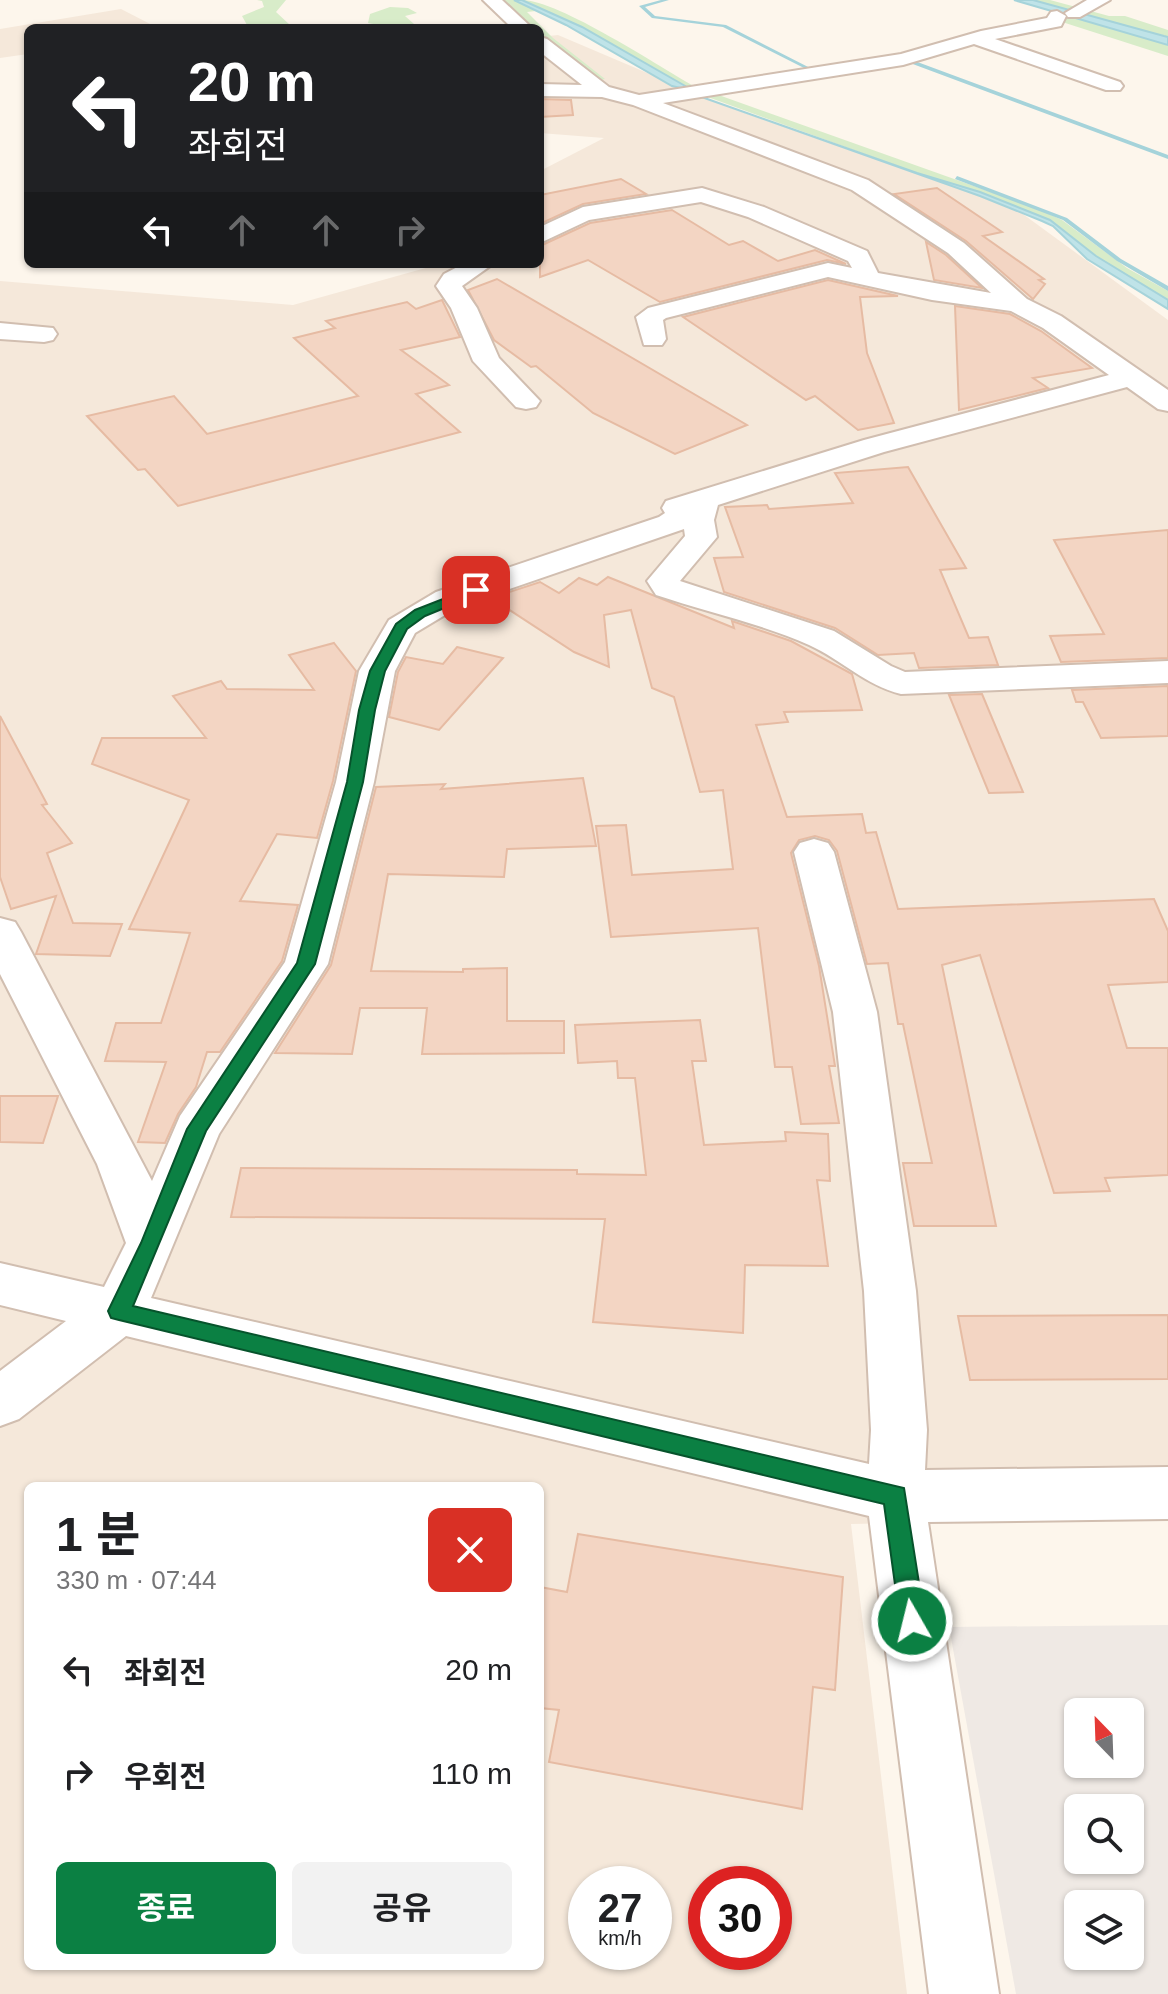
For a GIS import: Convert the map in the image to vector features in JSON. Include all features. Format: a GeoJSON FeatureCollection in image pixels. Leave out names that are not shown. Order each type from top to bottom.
{"type":"FeatureCollection","features":[{"type":"Feature","properties":{"kind":"street"},"geometry":{"type":"LineString","coordinates":[[492,0],[519,24]]}},
{"type":"Feature","properties":{"kind":"street"},"geometry":{"type":"LineString","coordinates":[[640,101],[903,59],[974,38],[1055,22],[1065,14],[1101,0]]}},
{"type":"Feature","properties":{"kind":"street"},"geometry":{"type":"LineString","coordinates":[[974,38],[1113,86]]}},
{"type":"Feature","properties":{"kind":"street"},"geometry":{"type":"LineString","coordinates":[[544,46],[602,91]]}},
{"type":"Feature","properties":{"kind":"street"},"geometry":{"type":"LineString","coordinates":[[544,90],[602,91],[640,101],[860,185],[956,248],[1018,304],[1052,322],[1128,378],[1168,403]]}},
{"type":"Feature","properties":{"kind":"street"},"geometry":{"type":"LineString","coordinates":[[544,234],[583,214],[702,195],[756,212],[858,256],[870,278]]}},
{"type":"Feature","properties":{"kind":"street"},"geometry":{"type":"LineString","coordinates":[[474,268],[453,279],[449,286],[464,308],[487,361],[526,401]]}},
{"type":"Feature","properties":{"kind":"street"},"geometry":{"type":"LineString","coordinates":[[653,339],[649,317],[657,313],[828,270],[932,292],[1018,304]]}},
{"type":"Feature","properties":{"kind":"street"},"geometry":{"type":"LineString","coordinates":[[0,331],[44,334]]}},
{"type":"Feature","properties":{"kind":"street"},"geometry":{"type":"LineString","coordinates":[[650,517],[874,446],[1128,378]]}},
{"type":"Feature","properties":{"kind":"street"},"geometry":{"type":"LineString","coordinates":[[705,499],[698,520],[701,537],[663,581],[668,588],[822,638],[878,674],[901,683],[1168,672]]}},
{"type":"Feature","properties":{"kind":"street"},"geometry":{"type":"LineString","coordinates":[[0,1402],[119,1311],[151,1243],[197,1129],[306,964],[355,782],[377,671],[401,627],[448,599],[670,524],[705,499]]}},
{"type":"Feature","properties":{"kind":"street"},"geometry":{"type":"LineString","coordinates":[[814,852],[855,1012],[888,1275],[899,1430],[895,1496],[964,1994]]}},
{"type":"Feature","properties":{"kind":"street"},"geometry":{"type":"LineString","coordinates":[[0,932],[121,1164],[151,1243]]}},
{"type":"Feature","properties":{"kind":"street"},"geometry":{"type":"LineString","coordinates":[[0,1284],[895,1496],[1168,1493]]}},
{"type":"Feature","properties":{"kind":"shaded area"},"geometry":{"type":"Polygon","coordinates":[[[121,9],[150,24],[30,24],[121,9]]]}},
{"type":"Feature","properties":{"kind":"shaded area"},"geometry":{"type":"Polygon","coordinates":[[[24,25],[24,55],[0,58],[0,29],[24,25]]]}},
{"type":"Feature","properties":{"kind":"shaded area"},"geometry":{"type":"Polygon","coordinates":[[[558,35],[725,106],[1016,209],[1168,320],[1168,1518],[851,1524],[907,1994],[0,1994],[0,281],[293,305],[426,268],[544,268],[544,169],[604,138],[544,133],[544,37],[558,35]]]}},
{"type":"Feature","properties":{"kind":"shaded area"},"geometry":{"type":"Polygon","coordinates":[[[1168,1625],[1168,1994],[1016,1994],[949,1627],[1168,1625]]]}},
{"type":"Feature","properties":{"kind":"green space"},"geometry":{"type":"Polygon","coordinates":[[[257,0],[286,0],[276,12],[289,24],[246,24],[242,16],[264,7],[262,1],[257,0]]]}},
{"type":"Feature","properties":{"kind":"green space"},"geometry":{"type":"Polygon","coordinates":[[[498,0],[514,0],[536,11],[527,12],[539,24],[525,24],[498,0]]]}},
{"type":"Feature","properties":{"kind":"green space"},"geometry":{"type":"Polygon","coordinates":[[[522,0],[539,3],[584,23],[699,89],[692,91],[682,86],[582,27],[522,0]]]}},
{"type":"Feature","properties":{"kind":"green space"},"geometry":{"type":"Polygon","coordinates":[[[1033,0],[1050,0],[1109,16],[1125,16],[1168,30],[1168,37],[1033,0]]]}},
{"type":"Feature","properties":{"kind":"green space"},"geometry":{"type":"Polygon","coordinates":[[[390,7],[408,8],[417,13],[405,16],[414,24],[368,23],[370,14],[390,7]]]}},
{"type":"Feature","properties":{"kind":"green space"},"geometry":{"type":"Polygon","coordinates":[[[1067,15],[1168,45],[1168,56],[1059,21],[1060,17],[1067,15]]]}},
{"type":"Feature","properties":{"kind":"green space"},"geometry":{"type":"Polygon","coordinates":[[[544,29],[605,79],[595,81],[544,42],[544,29]]]}},
{"type":"Feature","properties":{"kind":"green space"},"geometry":{"type":"Polygon","coordinates":[[[713,93],[1038,209],[1062,220],[1127,268],[1168,291],[1168,300],[1096,256],[1050,220],[980,192],[917,173],[705,96],[713,93]]]}},
{"type":"Feature","properties":{"kind":"water"},"geometry":{"type":"Polygon","coordinates":[[[514,0],[522,0],[582,27],[694,91],[672,86],[566,25],[514,0]]]}},
{"type":"Feature","properties":{"kind":"water"},"geometry":{"type":"Polygon","coordinates":[[[1014,0],[1033,0],[1168,37],[1168,45],[1014,0]]]}},
{"type":"Feature","properties":{"kind":"water"},"geometry":{"type":"Polygon","coordinates":[[[696,95],[980,192],[1050,220],[1096,256],[1168,300],[1168,309],[1087,259],[1053,226],[1042,221],[696,95]]]}},
{"type":"Feature","properties":{"kind":"building"},"geometry":{"type":"Polygon","coordinates":[[[544,99],[571,100],[573,115],[544,117],[544,99]]]}},
{"type":"Feature","properties":{"kind":"building"},"geometry":{"type":"Polygon","coordinates":[[[621,179],[646,194],[583,204],[544,222],[544,194],[621,179]]]}},
{"type":"Feature","properties":{"kind":"building"},"geometry":{"type":"Polygon","coordinates":[[[937,188],[1002,232],[983,236],[1044,279],[1039,280],[1045,284],[1033,299],[966,241],[894,194],[937,188]]]}},
{"type":"Feature","properties":{"kind":"building"},"geometry":{"type":"Polygon","coordinates":[[[672,210],[729,245],[743,241],[778,261],[815,250],[846,264],[827,260],[660,302],[588,260],[540,277],[540,268],[544,268],[544,244],[590,223],[672,210]]]}},
{"type":"Feature","properties":{"kind":"building"},"geometry":{"type":"Polygon","coordinates":[[[926,242],[946,255],[982,288],[934,280],[926,242]]]}},
{"type":"Feature","properties":{"kind":"building"},"geometry":{"type":"Polygon","coordinates":[[[497,279],[747,425],[675,454],[593,413],[536,366],[531,367],[494,340],[468,290],[497,279]]]}},
{"type":"Feature","properties":{"kind":"building"},"geometry":{"type":"Polygon","coordinates":[[[828,280],[898,296],[860,297],[867,353],[894,423],[858,430],[815,396],[806,400],[683,317],[828,280]]]}},
{"type":"Feature","properties":{"kind":"building"},"geometry":{"type":"Polygon","coordinates":[[[442,300],[460,337],[401,350],[449,385],[416,394],[460,432],[178,506],[145,469],[138,470],[87,416],[174,396],[207,434],[358,396],[294,338],[335,328],[326,321],[407,302],[416,309],[442,300]]]}},
{"type":"Feature","properties":{"kind":"building"},"geometry":{"type":"Polygon","coordinates":[[[955,306],[1010,314],[1041,331],[1092,368],[1033,378],[1048,388],[959,410],[955,306]]]}},
{"type":"Feature","properties":{"kind":"building"},"geometry":{"type":"Polygon","coordinates":[[[908,467],[966,568],[940,570],[969,638],[988,637],[998,665],[919,668],[914,653],[878,655],[835,628],[724,592],[714,558],[743,557],[725,507],[767,505],[769,509],[853,503],[835,473],[908,467]]]}},
{"type":"Feature","properties":{"kind":"building"},"geometry":{"type":"Polygon","coordinates":[[[1168,530],[1168,658],[1061,662],[1050,636],[1104,634],[1054,540],[1168,530]]]}},
{"type":"Feature","properties":{"kind":"building"},"geometry":{"type":"Polygon","coordinates":[[[608,577],[734,628],[732,621],[791,641],[852,674],[862,710],[784,712],[788,722],[756,725],[787,817],[862,814],[866,833],[876,832],[898,909],[1154,899],[1168,931],[1168,982],[1108,985],[1127,1048],[1168,1048],[1168,1175],[1105,1178],[1110,1191],[1054,1193],[980,955],[942,965],[996,1226],[914,1226],[903,1163],[932,1163],[903,1024],[898,1024],[888,963],[867,964],[837,851],[829,840],[815,836],[799,840],[791,853],[819,966],[835,1066],[829,1066],[839,1123],[801,1124],[792,1067],[775,1067],[758,928],[611,937],[596,826],[626,825],[632,875],[733,869],[723,790],[700,792],[674,697],[652,688],[631,610],[604,615],[609,667],[574,652],[491,598],[540,582],[559,593],[579,578],[597,585],[608,577]]]}},
{"type":"Feature","properties":{"kind":"building"},"geometry":{"type":"Polygon","coordinates":[[[334,643],[356,671],[333,781],[317,838],[277,834],[240,901],[298,905],[282,961],[220,1052],[207,1052],[196,1087],[178,1114],[165,1143],[138,1142],[166,1062],[105,1061],[116,1023],[161,1023],[190,933],[129,929],[189,800],[92,764],[102,738],[206,738],[173,696],[221,681],[227,689],[314,690],[289,655],[334,643]]]}},
{"type":"Feature","properties":{"kind":"building"},"geometry":{"type":"Polygon","coordinates":[[[457,647],[503,658],[439,730],[389,717],[398,672],[406,657],[443,664],[457,647]]]}},
{"type":"Feature","properties":{"kind":"building"},"geometry":{"type":"Polygon","coordinates":[[[1168,686],[1168,736],[1101,738],[1083,702],[1076,702],[1072,690],[1168,686]]]}},
{"type":"Feature","properties":{"kind":"building"},"geometry":{"type":"Polygon","coordinates":[[[982,694],[1023,792],[989,793],[949,695],[982,694]]]}},
{"type":"Feature","properties":{"kind":"building"},"geometry":{"type":"Polygon","coordinates":[[[0,716],[47,804],[42,805],[72,843],[47,853],[73,923],[122,924],[110,956],[36,954],[56,896],[11,909],[0,877],[0,716]]]}},
{"type":"Feature","properties":{"kind":"building"},"geometry":{"type":"Polygon","coordinates":[[[583,778],[596,846],[507,849],[504,877],[388,874],[371,971],[463,972],[463,969],[507,968],[507,1021],[564,1021],[564,1053],[422,1054],[427,1008],[360,1008],[352,1054],[275,1053],[331,965],[376,787],[445,784],[441,789],[583,778]]]}},
{"type":"Feature","properties":{"kind":"building"},"geometry":{"type":"Polygon","coordinates":[[[700,1020],[706,1061],[692,1061],[704,1145],[786,1141],[785,1132],[828,1134],[830,1181],[817,1180],[828,1266],[745,1265],[743,1333],[593,1322],[605,1219],[231,1217],[241,1168],[577,1170],[577,1174],[646,1175],[635,1078],[618,1078],[617,1061],[578,1063],[575,1025],[700,1020]]]}},
{"type":"Feature","properties":{"kind":"building"},"geometry":{"type":"Polygon","coordinates":[[[0,1096],[58,1096],[43,1143],[0,1142],[0,1096]]]}},
{"type":"Feature","properties":{"kind":"building"},"geometry":{"type":"Polygon","coordinates":[[[1168,1315],[1168,1379],[970,1380],[958,1316],[1168,1315]]]}},
{"type":"Feature","properties":{"kind":"building"},"geometry":{"type":"Polygon","coordinates":[[[578,1534],[843,1577],[835,1690],[813,1687],[802,1809],[549,1762],[559,1710],[544,1708],[544,1588],[567,1592],[578,1534]]]}},
{"type":"Feature","properties":{"kind":"waterway"},"geometry":{"type":"LineString","coordinates":[[667,0],[641,6],[654,17],[724,26],[813,71],[802,73]]}},
{"type":"Feature","properties":{"kind":"waterway"},"geometry":{"type":"LineString","coordinates":[[898,63],[910,61],[1168,157]]}},
{"type":"Feature","properties":{"kind":"waterway"},"geometry":{"type":"LineString","coordinates":[[957,178],[1065,219],[1119,260],[1168,289]]}},
{"type":"Feature","properties":{"kind":"route"},"geometry":{"type":"LineString","coordinates":[[476,590],[448,599],[401,627],[377,671],[355,782],[306,964],[197,1129],[151,1243],[119,1311],[895,1496],[912,1621]]}}]}
